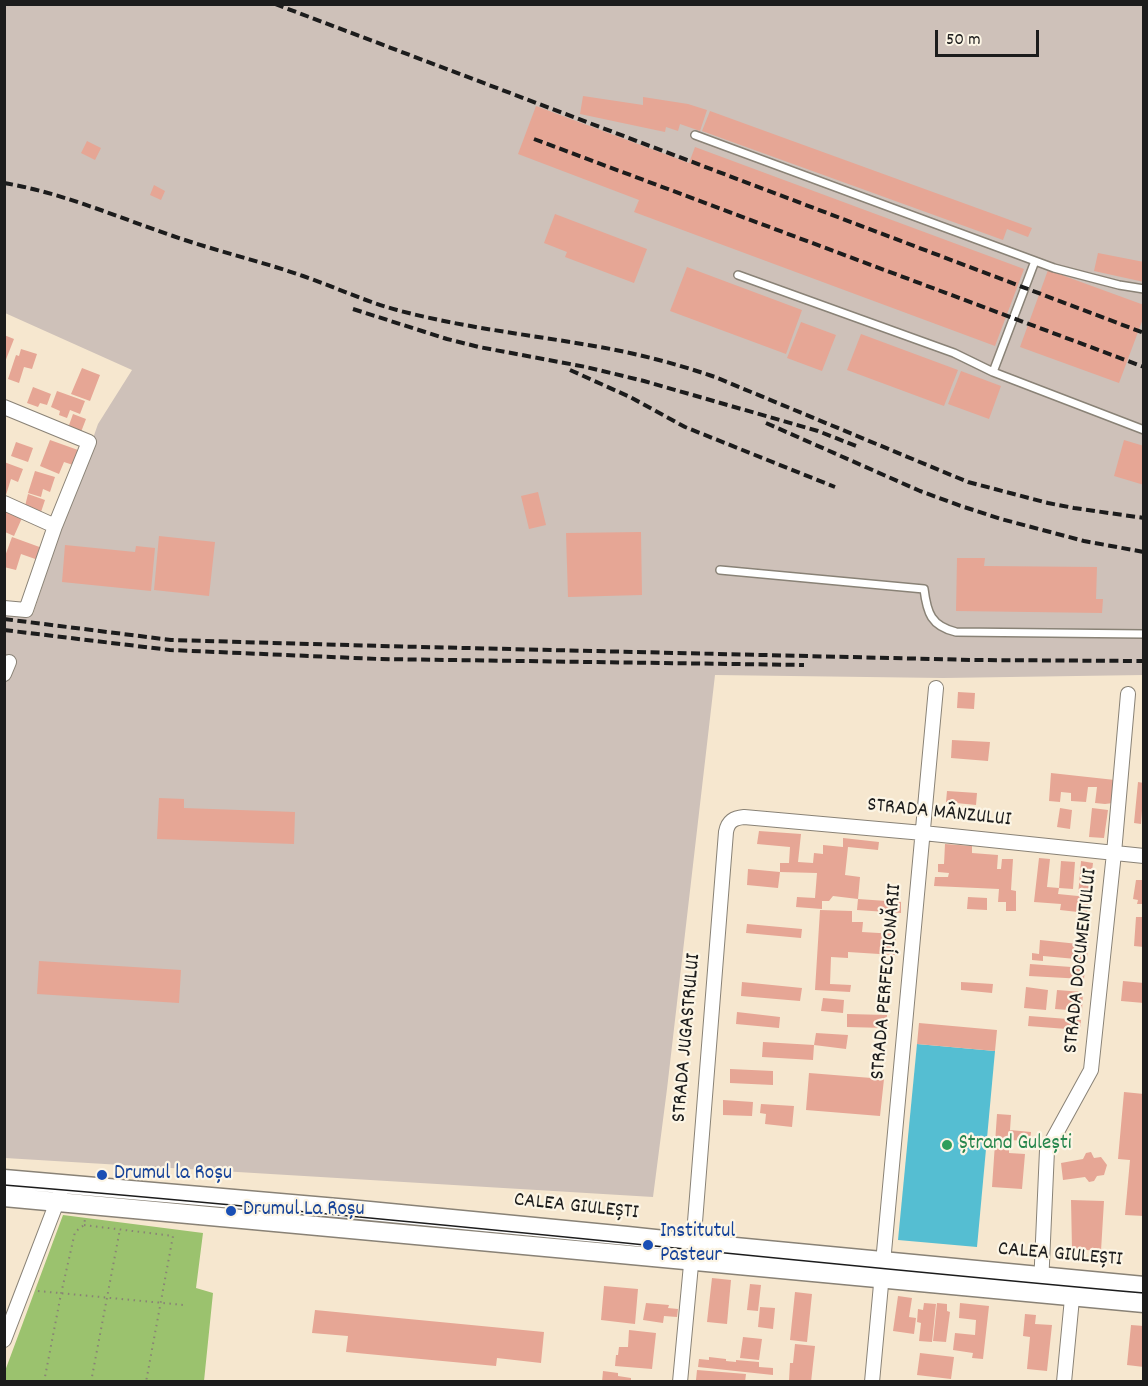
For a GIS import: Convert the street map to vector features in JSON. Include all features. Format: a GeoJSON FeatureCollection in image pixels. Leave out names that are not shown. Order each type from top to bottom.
{"type":"FeatureCollection","features":[{"type":"Feature","properties":{"kind":"main road","name":"CALEA GIULEȘTI"},"geometry":{"type":"LineString","coordinates":[[4,1179],[627,1236],[692,1252]]}},
{"type":"Feature","properties":{"kind":"main road","name":"CALEA GIULEȘTI"},"geometry":{"type":"LineString","coordinates":[[4,1197],[692,1252],[1041,1286],[1073,1288],[1143,1286]]}},
{"type":"Feature","properties":{"kind":"main road","name":"CALEA GIULEȘTI"},"geometry":{"type":"LineString","coordinates":[[1073,1288],[1143,1303]]}},
{"type":"Feature","properties":{"kind":"street"},"geometry":{"type":"LineString","coordinates":[[4,407],[89,442],[55,526],[26,610],[4,608]]}},
{"type":"Feature","properties":{"kind":"street"},"geometry":{"type":"LineString","coordinates":[[4,503],[55,526]]}},
{"type":"Feature","properties":{"kind":"street","name":"STRADA PERFECȚIONĂRII"},"geometry":{"type":"LineString","coordinates":[[872,1382],[936,688]]}},
{"type":"Feature","properties":{"kind":"street","name":"STRADA DOCUMENTULUI"},"geometry":{"type":"LineString","coordinates":[[1041,1286],[1047,1150],[1091,1070],[1128,694]]}},
{"type":"Feature","properties":{"kind":"street","name":"STRADA MÂNZULUI"},"geometry":{"type":"LineString","coordinates":[[731,821],[744,817],[1143,856]]}},
{"type":"Feature","properties":{"kind":"street","name":"STRADA JUGASTRULUI"},"geometry":{"type":"LineString","coordinates":[[680,1382],[726,832],[731,821]]}},
{"type":"Feature","properties":{"kind":"street"},"geometry":{"type":"LineString","coordinates":[[4,1340],[64,1183]]}},
{"type":"Feature","properties":{"kind":"street"},"geometry":{"type":"LineString","coordinates":[[1064,1382],[1073,1288]]}},
{"type":"Feature","properties":{"kind":"lane"},"geometry":{"type":"LineString","coordinates":[[695,135],[1054,268],[1143,289]]}},
{"type":"Feature","properties":{"kind":"lane"},"geometry":{"type":"LineString","coordinates":[[993,372],[1035,261]]}},
{"type":"Feature","properties":{"kind":"lane"},"geometry":{"type":"LineString","coordinates":[[738,275],[954,353],[993,372],[1143,430]]}},
{"type":"Feature","properties":{"kind":"lane"},"geometry":{"type":"LineString","coordinates":[[720,570],[924,589],[929,613],[934,621],[956,632],[1143,634]]}},
{"type":"Feature","properties":{"kind":"path"},"geometry":{"type":"LineString","coordinates":[[44,1382],[75,1232],[84,1225],[173,1236],[146,1382]]}},
{"type":"Feature","properties":{"kind":"path"},"geometry":{"type":"LineString","coordinates":[[91,1382],[120,1229]]}},
{"type":"Feature","properties":{"kind":"path"},"geometry":{"type":"LineString","coordinates":[[38,1291],[184,1305]]}},
{"type":"Feature","properties":{"kind":"shaded area"},"geometry":{"type":"Polygon","coordinates":[[[5,5],[1143,5],[1143,675],[943,678],[715,675],[653,1197],[5,1158],[5,610],[33,614],[98,424],[132,370],[5,313],[5,5]]]}},
{"type":"Feature","properties":{"kind":"green space"},"geometry":{"type":"Polygon","coordinates":[[[63,1215],[203,1233],[196,1288],[213,1293],[204,1381],[5,1381],[5,1371],[63,1215]]]}},
{"type":"Feature","properties":{"kind":"water","name":"Ștrand Gulești"},"geometry":{"type":"Polygon","coordinates":[[[917,1044],[995,1051],[977,1247],[898,1240],[917,1044]]]}},
{"type":"Feature","properties":{"kind":"building"},"geometry":{"type":"Polygon","coordinates":[[[583,96],[643,105],[643,97],[688,104],[707,110],[700,131],[680,124],[678,131],[666,127],[665,132],[580,114],[583,96]]]}},
{"type":"Feature","properties":{"kind":"building"},"geometry":{"type":"Polygon","coordinates":[[[536,106],[689,163],[695,147],[1024,269],[995,346],[634,212],[639,200],[518,154],[536,106]]]}},
{"type":"Feature","properties":{"kind":"building"},"geometry":{"type":"Polygon","coordinates":[[[710,111],[1032,228],[1028,237],[1007,229],[1003,240],[702,131],[710,111]]]}},
{"type":"Feature","properties":{"kind":"building"},"geometry":{"type":"Polygon","coordinates":[[[87,141],[101,148],[95,160],[81,153],[87,141]]]}},
{"type":"Feature","properties":{"kind":"building"},"geometry":{"type":"Polygon","coordinates":[[[154,185],[165,191],[161,200],[150,195],[154,185]]]}},
{"type":"Feature","properties":{"kind":"building"},"geometry":{"type":"Polygon","coordinates":[[[555,214],[647,249],[634,283],[565,257],[567,252],[544,243],[555,214]]]}},
{"type":"Feature","properties":{"kind":"building"},"geometry":{"type":"Polygon","coordinates":[[[1098,253],[1144,262],[1144,282],[1094,271],[1098,253]]]}},
{"type":"Feature","properties":{"kind":"building"},"geometry":{"type":"Polygon","coordinates":[[[687,267],[802,310],[786,354],[670,311],[687,267]]]}},
{"type":"Feature","properties":{"kind":"building"},"geometry":{"type":"Polygon","coordinates":[[[1048,270],[1144,305],[1144,316],[1119,383],[1020,347],[1048,270]]]}},
{"type":"Feature","properties":{"kind":"building"},"geometry":{"type":"Polygon","coordinates":[[[801,322],[836,335],[822,371],[787,358],[801,322]]]}},
{"type":"Feature","properties":{"kind":"building"},"geometry":{"type":"Polygon","coordinates":[[[861,334],[958,370],[944,406],[847,370],[861,334]]]}},
{"type":"Feature","properties":{"kind":"building"},"geometry":{"type":"Polygon","coordinates":[[[4,335],[14,339],[5,362],[4,362],[4,335]]]}},
{"type":"Feature","properties":{"kind":"building"},"geometry":{"type":"Polygon","coordinates":[[[21,349],[37,354],[32,369],[24,367],[19,383],[8,379],[16,355],[19,356],[21,349]]]}},
{"type":"Feature","properties":{"kind":"building"},"geometry":{"type":"Polygon","coordinates":[[[82,368],[100,375],[90,401],[71,394],[82,368]]]}},
{"type":"Feature","properties":{"kind":"building"},"geometry":{"type":"Polygon","coordinates":[[[961,371],[1001,386],[989,419],[948,404],[961,371]]]}},
{"type":"Feature","properties":{"kind":"building"},"geometry":{"type":"Polygon","coordinates":[[[33,387],[51,394],[47,405],[40,403],[38,407],[27,403],[33,387]]]}},
{"type":"Feature","properties":{"kind":"building"},"geometry":{"type":"Polygon","coordinates":[[[57,391],[85,401],[80,414],[70,410],[67,418],[59,415],[60,411],[51,407],[57,391]]]}},
{"type":"Feature","properties":{"kind":"building"},"geometry":{"type":"Polygon","coordinates":[[[73,414],[86,419],[81,432],[68,428],[73,414]]]}},
{"type":"Feature","properties":{"kind":"building"},"geometry":{"type":"Polygon","coordinates":[[[50,440],[78,450],[73,465],[64,462],[59,474],[40,466],[50,440]]]}},
{"type":"Feature","properties":{"kind":"building"},"geometry":{"type":"Polygon","coordinates":[[[1124,440],[1144,446],[1144,485],[1114,476],[1124,440]]]}},
{"type":"Feature","properties":{"kind":"building"},"geometry":{"type":"Polygon","coordinates":[[[16,442],[33,448],[28,462],[11,456],[16,442]]]}},
{"type":"Feature","properties":{"kind":"building"},"geometry":{"type":"Polygon","coordinates":[[[4,462],[23,469],[18,482],[11,479],[5,498],[4,462]]]}},
{"type":"Feature","properties":{"kind":"building"},"geometry":{"type":"Polygon","coordinates":[[[35,471],[55,477],[50,492],[43,489],[41,497],[28,493],[35,471]]]}},
{"type":"Feature","properties":{"kind":"building"},"geometry":{"type":"Polygon","coordinates":[[[538,492],[546,525],[529,529],[521,496],[538,492]]]}},
{"type":"Feature","properties":{"kind":"building"},"geometry":{"type":"Polygon","coordinates":[[[28,494],[45,500],[41,512],[25,506],[28,494]]]}},
{"type":"Feature","properties":{"kind":"building"},"geometry":{"type":"Polygon","coordinates":[[[5,511],[22,518],[14,536],[5,532],[5,511]]]}},
{"type":"Feature","properties":{"kind":"building"},"geometry":{"type":"Polygon","coordinates":[[[641,532],[642,595],[568,597],[566,533],[641,532]]]}},
{"type":"Feature","properties":{"kind":"building"},"geometry":{"type":"Polygon","coordinates":[[[159,536],[215,542],[209,596],[154,590],[159,536]]]}},
{"type":"Feature","properties":{"kind":"building"},"geometry":{"type":"Polygon","coordinates":[[[12,537],[45,549],[41,561],[21,554],[16,570],[4,567],[4,559],[12,537]]]}},
{"type":"Feature","properties":{"kind":"building"},"geometry":{"type":"Polygon","coordinates":[[[65,545],[135,552],[136,546],[155,548],[151,591],[62,582],[65,545]]]}},
{"type":"Feature","properties":{"kind":"building"},"geometry":{"type":"Polygon","coordinates":[[[957,558],[985,558],[984,566],[1097,567],[1096,599],[1103,599],[1102,613],[956,611],[957,558]]]}},
{"type":"Feature","properties":{"kind":"building"},"geometry":{"type":"Polygon","coordinates":[[[958,692],[975,693],[974,709],[957,708],[958,692]]]}},
{"type":"Feature","properties":{"kind":"building"},"geometry":{"type":"Polygon","coordinates":[[[952,740],[990,742],[988,761],[951,758],[952,740]]]}},
{"type":"Feature","properties":{"kind":"building"},"geometry":{"type":"Polygon","coordinates":[[[1051,773],[1115,780],[1113,803],[1095,803],[1097,787],[1088,787],[1086,802],[1071,801],[1071,793],[1061,792],[1060,802],[1049,801],[1051,773]]]}},
{"type":"Feature","properties":{"kind":"building"},"geometry":{"type":"Polygon","coordinates":[[[1138,782],[1144,783],[1141,824],[1134,823],[1138,782]]]}},
{"type":"Feature","properties":{"kind":"building"},"geometry":{"type":"Polygon","coordinates":[[[947,791],[977,793],[976,805],[946,802],[947,791]]]}},
{"type":"Feature","properties":{"kind":"building"},"geometry":{"type":"Polygon","coordinates":[[[159,798],[184,799],[184,808],[295,812],[294,844],[157,839],[159,798]]]}},
{"type":"Feature","properties":{"kind":"building"},"geometry":{"type":"Polygon","coordinates":[[[1060,808],[1072,810],[1070,829],[1057,827],[1060,808]]]}},
{"type":"Feature","properties":{"kind":"building"},"geometry":{"type":"Polygon","coordinates":[[[1092,808],[1108,810],[1104,838],[1089,837],[1092,808]]]}},
{"type":"Feature","properties":{"kind":"building"},"geometry":{"type":"Polygon","coordinates":[[[759,831],[801,834],[798,862],[813,863],[814,853],[823,854],[823,845],[843,847],[843,838],[879,842],[878,850],[848,847],[845,875],[860,877],[858,899],[833,896],[829,901],[822,901],[822,909],[796,907],[797,897],[815,898],[817,873],[780,872],[780,863],[789,863],[790,847],[757,844],[759,831]]]}},
{"type":"Feature","properties":{"kind":"building"},"geometry":{"type":"Polygon","coordinates":[[[945,844],[972,846],[972,853],[998,855],[997,869],[1001,869],[1002,859],[1013,859],[1011,890],[1016,891],[1016,911],[1006,911],[1006,902],[998,902],[999,889],[934,886],[935,877],[948,877],[949,873],[938,872],[938,864],[944,864],[945,844]]]}},
{"type":"Feature","properties":{"kind":"building"},"geometry":{"type":"Polygon","coordinates":[[[1039,858],[1050,859],[1047,887],[1059,888],[1058,894],[1078,896],[1081,861],[1093,863],[1087,913],[1060,910],[1061,904],[1034,902],[1039,858]]]}},
{"type":"Feature","properties":{"kind":"building"},"geometry":{"type":"Polygon","coordinates":[[[1061,861],[1075,862],[1073,889],[1059,888],[1061,861]]]}},
{"type":"Feature","properties":{"kind":"building"},"geometry":{"type":"Polygon","coordinates":[[[748,869],[780,872],[778,888],[747,885],[748,869]]]}},
{"type":"Feature","properties":{"kind":"building"},"geometry":{"type":"Polygon","coordinates":[[[1136,880],[1144,880],[1144,904],[1137,904],[1138,900],[1133,899],[1136,880]]]}},
{"type":"Feature","properties":{"kind":"building"},"geometry":{"type":"Polygon","coordinates":[[[968,897],[987,898],[987,910],[967,909],[968,897]]]}},
{"type":"Feature","properties":{"kind":"building"},"geometry":{"type":"Polygon","coordinates":[[[858,899],[901,902],[901,913],[857,910],[858,899]]]}},
{"type":"Feature","properties":{"kind":"building"},"geometry":{"type":"Polygon","coordinates":[[[820,910],[852,911],[852,922],[863,922],[862,932],[896,934],[895,955],[848,952],[848,958],[831,957],[830,984],[851,985],[850,992],[815,990],[820,910]]]}},
{"type":"Feature","properties":{"kind":"building"},"geometry":{"type":"Polygon","coordinates":[[[1136,917],[1144,917],[1144,947],[1134,946],[1136,917]]]}},
{"type":"Feature","properties":{"kind":"building"},"geometry":{"type":"Polygon","coordinates":[[[747,924],[802,929],[801,938],[746,933],[747,924]]]}},
{"type":"Feature","properties":{"kind":"building"},"geometry":{"type":"Polygon","coordinates":[[[1040,940],[1088,945],[1087,960],[1043,956],[1043,961],[1032,960],[1032,953],[1039,954],[1040,940]]]}},
{"type":"Feature","properties":{"kind":"building"},"geometry":{"type":"Polygon","coordinates":[[[39,961],[181,970],[179,1003],[37,994],[39,961]]]}},
{"type":"Feature","properties":{"kind":"building"},"geometry":{"type":"Polygon","coordinates":[[[1030,964],[1085,968],[1084,979],[1029,976],[1030,964]]]}},
{"type":"Feature","properties":{"kind":"building"},"geometry":{"type":"Polygon","coordinates":[[[1123,981],[1144,983],[1144,1003],[1121,1001],[1123,981]]]}},
{"type":"Feature","properties":{"kind":"building"},"geometry":{"type":"Polygon","coordinates":[[[742,982],[802,988],[800,1001],[741,996],[742,982]]]}},
{"type":"Feature","properties":{"kind":"building"},"geometry":{"type":"Polygon","coordinates":[[[961,982],[993,984],[992,993],[961,990],[961,982]]]}},
{"type":"Feature","properties":{"kind":"building"},"geometry":{"type":"Polygon","coordinates":[[[1026,987],[1048,990],[1046,1010],[1024,1008],[1026,987]]]}},
{"type":"Feature","properties":{"kind":"building"},"geometry":{"type":"Polygon","coordinates":[[[1057,990],[1083,992],[1082,1011],[1055,1009],[1057,990]]]}},
{"type":"Feature","properties":{"kind":"building"},"geometry":{"type":"Polygon","coordinates":[[[823,998],[844,1000],[843,1013],[821,1011],[823,998]]]}},
{"type":"Feature","properties":{"kind":"building"},"geometry":{"type":"Polygon","coordinates":[[[737,1012],[780,1017],[779,1028],[736,1024],[737,1012]]]}},
{"type":"Feature","properties":{"kind":"building"},"geometry":{"type":"Polygon","coordinates":[[[847,1014],[887,1015],[886,1028],[847,1027],[847,1014]]]}},
{"type":"Feature","properties":{"kind":"building"},"geometry":{"type":"Polygon","coordinates":[[[1029,1016],[1081,1020],[1080,1030],[1028,1026],[1029,1016]]]}},
{"type":"Feature","properties":{"kind":"building"},"geometry":{"type":"Polygon","coordinates":[[[919,1023],[997,1030],[995,1051],[917,1044],[919,1023]]]}},
{"type":"Feature","properties":{"kind":"building"},"geometry":{"type":"Polygon","coordinates":[[[816,1033],[848,1035],[846,1049],[814,1045],[816,1033]]]}},
{"type":"Feature","properties":{"kind":"building"},"geometry":{"type":"Polygon","coordinates":[[[763,1042],[814,1045],[813,1060],[762,1057],[763,1042]]]}},
{"type":"Feature","properties":{"kind":"building"},"geometry":{"type":"Polygon","coordinates":[[[730,1069],[773,1071],[773,1085],[730,1083],[730,1069]]]}},
{"type":"Feature","properties":{"kind":"building"},"geometry":{"type":"Polygon","coordinates":[[[809,1073],[884,1079],[880,1116],[806,1110],[809,1073]]]}},
{"type":"Feature","properties":{"kind":"building"},"geometry":{"type":"Polygon","coordinates":[[[1124,1092],[1144,1094],[1144,1216],[1125,1215],[1130,1160],[1118,1159],[1124,1092]]]}},
{"type":"Feature","properties":{"kind":"building"},"geometry":{"type":"Polygon","coordinates":[[[723,1100],[753,1102],[752,1116],[723,1115],[723,1100]]]}},
{"type":"Feature","properties":{"kind":"building"},"geometry":{"type":"Polygon","coordinates":[[[761,1104],[794,1106],[792,1127],[765,1124],[766,1114],[760,1113],[761,1104]]]}},
{"type":"Feature","properties":{"kind":"building"},"geometry":{"type":"Polygon","coordinates":[[[997,1114],[1011,1115],[1010,1130],[1031,1132],[1030,1141],[1009,1140],[1009,1153],[1025,1154],[1022,1189],[992,1187],[997,1114]]]}},
{"type":"Feature","properties":{"kind":"building"},"geometry":{"type":"Polygon","coordinates":[[[1091,1152],[1094,1158],[1101,1157],[1107,1165],[1104,1175],[1097,1176],[1094,1181],[1089,1182],[1085,1177],[1063,1180],[1061,1163],[1083,1159],[1086,1153],[1091,1152]]]}},
{"type":"Feature","properties":{"kind":"building"},"geometry":{"type":"Polygon","coordinates":[[[1071,1200],[1104,1201],[1101,1251],[1072,1249],[1071,1200]]]}},
{"type":"Feature","properties":{"kind":"building"},"geometry":{"type":"Polygon","coordinates":[[[712,1278],[731,1280],[727,1324],[707,1322],[712,1278]]]}},
{"type":"Feature","properties":{"kind":"building"},"geometry":{"type":"Polygon","coordinates":[[[750,1284],[761,1285],[758,1311],[747,1310],[750,1284]]]}},
{"type":"Feature","properties":{"kind":"building"},"geometry":{"type":"Polygon","coordinates":[[[604,1286],[638,1289],[635,1324],[601,1320],[604,1286]]]}},
{"type":"Feature","properties":{"kind":"building"},"geometry":{"type":"Polygon","coordinates":[[[795,1292],[812,1294],[807,1342],[790,1340],[795,1292]]]}},
{"type":"Feature","properties":{"kind":"building"},"geometry":{"type":"Polygon","coordinates":[[[898,1296],[912,1298],[909,1317],[916,1318],[914,1334],[893,1331],[898,1296]]]}},
{"type":"Feature","properties":{"kind":"building"},"geometry":{"type":"Polygon","coordinates":[[[646,1303],[669,1305],[668,1308],[678,1309],[677,1317],[664,1316],[663,1323],[643,1320],[646,1303]]]}},
{"type":"Feature","properties":{"kind":"building"},"geometry":{"type":"Polygon","coordinates":[[[924,1303],[936,1304],[932,1342],[919,1341],[921,1323],[917,1322],[918,1309],[923,1310],[924,1303]]]}},
{"type":"Feature","properties":{"kind":"building"},"geometry":{"type":"Polygon","coordinates":[[[937,1303],[947,1304],[947,1311],[950,1312],[946,1342],[933,1341],[937,1303]]]}},
{"type":"Feature","properties":{"kind":"building"},"geometry":{"type":"Polygon","coordinates":[[[960,1303],[989,1306],[983,1359],[972,1358],[973,1353],[953,1350],[955,1333],[975,1335],[976,1320],[959,1318],[960,1303]]]}},
{"type":"Feature","properties":{"kind":"building"},"geometry":{"type":"Polygon","coordinates":[[[760,1307],[775,1308],[773,1329],[758,1327],[760,1307]]]}},
{"type":"Feature","properties":{"kind":"building"},"geometry":{"type":"Polygon","coordinates":[[[315,1310],[544,1332],[541,1363],[497,1358],[496,1366],[346,1352],[348,1336],[312,1333],[315,1310]]]}},
{"type":"Feature","properties":{"kind":"building"},"geometry":{"type":"Polygon","coordinates":[[[1025,1314],[1036,1315],[1035,1324],[1052,1325],[1047,1371],[1027,1369],[1030,1337],[1023,1336],[1025,1314]]]}},
{"type":"Feature","properties":{"kind":"building"},"geometry":{"type":"Polygon","coordinates":[[[1131,1325],[1144,1326],[1144,1367],[1127,1365],[1131,1325]]]}},
{"type":"Feature","properties":{"kind":"building"},"geometry":{"type":"Polygon","coordinates":[[[629,1330],[656,1333],[652,1369],[615,1366],[619,1347],[628,1347],[629,1330]]]}},
{"type":"Feature","properties":{"kind":"building"},"geometry":{"type":"Polygon","coordinates":[[[743,1337],[762,1339],[759,1360],[740,1358],[743,1337]]]}},
{"type":"Feature","properties":{"kind":"building"},"geometry":{"type":"Polygon","coordinates":[[[795,1344],[815,1346],[811,1382],[789,1381],[790,1363],[793,1363],[795,1344]]]}},
{"type":"Feature","properties":{"kind":"building"},"geometry":{"type":"Polygon","coordinates":[[[920,1353],[954,1357],[951,1379],[917,1375],[920,1353]]]}},
{"type":"Feature","properties":{"kind":"building"},"geometry":{"type":"Polygon","coordinates":[[[709,1357],[736,1362],[736,1360],[759,1362],[759,1367],[773,1368],[773,1375],[698,1367],[699,1359],[709,1360],[709,1357]]]}},
{"type":"Feature","properties":{"kind":"building"},"geometry":{"type":"Polygon","coordinates":[[[697,1370],[746,1374],[745,1382],[696,1380],[697,1370]]]}},
{"type":"Feature","properties":{"kind":"building"},"geometry":{"type":"Polygon","coordinates":[[[603,1371],[631,1378],[631,1382],[602,1382],[603,1371]]]}},
{"type":"Feature","properties":{"kind":"tram line"},"geometry":{"type":"LineString","coordinates":[[4,1185],[289,1210],[1144,1293]]}},
{"type":"Feature","properties":{"kind":"railway"},"geometry":{"type":"LineString","coordinates":[[275,4],[1144,333]]}},
{"type":"Feature","properties":{"kind":"railway"},"geometry":{"type":"LineString","coordinates":[[534,139],[1144,367]]}},
{"type":"Feature","properties":{"kind":"railway"},"geometry":{"type":"LineString","coordinates":[[4,183],[69,199],[189,241],[303,276],[397,310],[468,326],[621,351],[684,367],[715,377],[968,482],[1048,503],[1144,518]]}},
{"type":"Feature","properties":{"kind":"railway"},"geometry":{"type":"LineString","coordinates":[[353,309],[479,347],[586,367],[644,381],[818,431],[856,446]]}},
{"type":"Feature","properties":{"kind":"railway"},"geometry":{"type":"LineString","coordinates":[[570,370],[630,397],[685,427],[835,487]]}},
{"type":"Feature","properties":{"kind":"railway"},"geometry":{"type":"LineString","coordinates":[[766,423],[920,491],[961,506],[1084,541],[1144,552]]}},
{"type":"Feature","properties":{"kind":"railway"},"geometry":{"type":"LineString","coordinates":[[4,619],[171,640],[975,660],[1144,661]]}},
{"type":"Feature","properties":{"kind":"railway"},"geometry":{"type":"LineString","coordinates":[[4,630],[170,650],[379,659],[804,665]]}},
{"type":"Feature","properties":{"kind":"place","name":"Ștrand Gulești"},"geometry":{"type":"Point","coordinates":[947,1145]}},
{"type":"Feature","properties":{"kind":"place","name":"Drumul la Roșu"},"geometry":{"type":"Point","coordinates":[102,1175]}},
{"type":"Feature","properties":{"kind":"place","name":"Drumul La Roșu"},"geometry":{"type":"Point","coordinates":[231,1211]}},
{"type":"Feature","properties":{"kind":"place","name":"Institutul Pasteur"},"geometry":{"type":"Point","coordinates":[648,1245]}}]}
